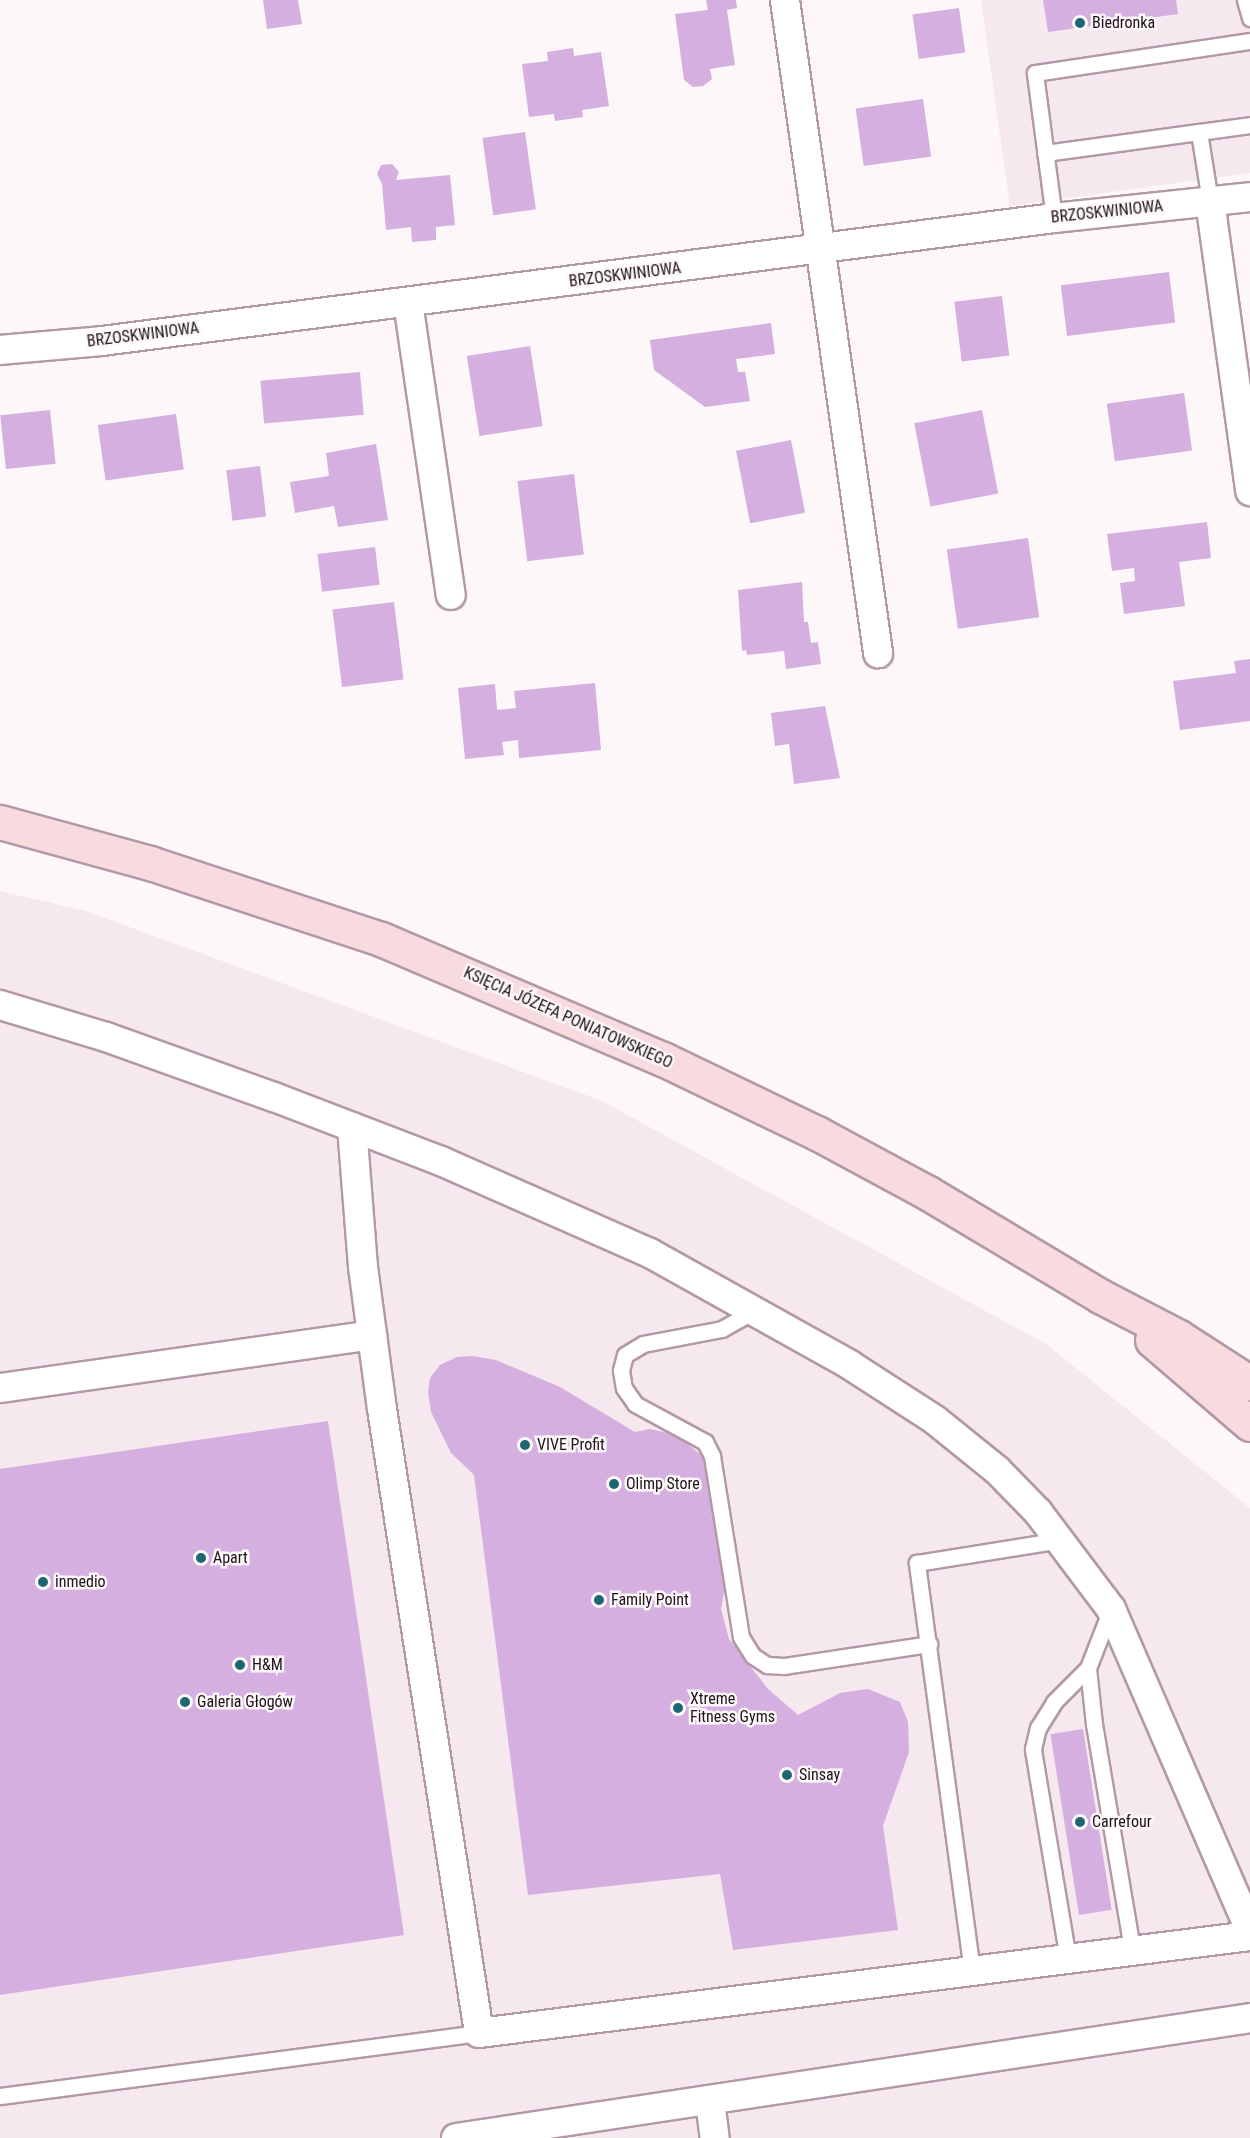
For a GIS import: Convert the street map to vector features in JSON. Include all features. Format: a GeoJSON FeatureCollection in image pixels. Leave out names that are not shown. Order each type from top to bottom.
{"type":"FeatureCollection","features":[{"type":"Feature","properties":{"kind":"main road","name":"KSIĘCIA JÓZEFA PONIATOWSKIEGO"},"geometry":{"type":"LineString","coordinates":[[0,822],[150,863],[381,939],[500,987],[663,1059],[817,1133],[1100,1296],[1179,1337],[1250,1383]]}},
{"type":"Feature","properties":{"kind":"main road","name":"KSIĘCIA JÓZEFA PONIATOWSKIEGO"},"geometry":{"type":"LineString","coordinates":[[1100,1296],[1250,1424]]}},
{"type":"Feature","properties":{"kind":"street"},"geometry":{"type":"LineString","coordinates":[[785,0],[823,250],[878,652]]}},
{"type":"Feature","properties":{"kind":"street","name":"BRZOSKWINIOWA"},"geometry":{"type":"LineString","coordinates":[[0,350],[102,341],[823,250],[1054,218],[1250,196]]}},
{"type":"Feature","properties":{"kind":"street"},"geometry":{"type":"LineString","coordinates":[[1210,201],[1250,491]]}},
{"type":"Feature","properties":{"kind":"street"},"geometry":{"type":"LineString","coordinates":[[408,302],[451,595]]}},
{"type":"Feature","properties":{"kind":"street"},"geometry":{"type":"LineString","coordinates":[[0,1005],[171,1059],[352,1127],[441,1161],[650,1252],[850,1365],[935,1420],[1005,1477],[1061,1540],[1111,1609],[1250,1930]]}},
{"type":"Feature","properties":{"kind":"street"},"geometry":{"type":"LineString","coordinates":[[352,1127],[372,1335],[479,2033],[1132,1949],[1250,1936]]}},
{"type":"Feature","properties":{"kind":"street"},"geometry":{"type":"LineString","coordinates":[[0,1388],[372,1335]]}},
{"type":"Feature","properties":{"kind":"street"},"geometry":{"type":"LineString","coordinates":[[456,2138],[1250,2018]]}},
{"type":"Feature","properties":{"kind":"street"},"geometry":{"type":"LineString","coordinates":[[710,2100],[715,2138]]}},
{"type":"Feature","properties":{"kind":"lane"},"geometry":{"type":"LineString","coordinates":[[1245,0],[1250,18]]}},
{"type":"Feature","properties":{"kind":"lane"},"geometry":{"type":"LineString","coordinates":[[1054,218],[1035,73],[1250,41]]}},
{"type":"Feature","properties":{"kind":"lane"},"geometry":{"type":"LineString","coordinates":[[1045,153],[1250,125]]}},
{"type":"Feature","properties":{"kind":"lane"},"geometry":{"type":"LineString","coordinates":[[1199,132],[1210,201]]}},
{"type":"Feature","properties":{"kind":"lane"},"geometry":{"type":"LineString","coordinates":[[754,1311],[722,1329],[644,1344],[625,1355],[621,1370],[624,1388],[635,1404],[705,1442],[712,1456],[741,1637],[753,1656],[776,1666],[929,1644]]}},
{"type":"Feature","properties":{"kind":"lane"},"geometry":{"type":"LineString","coordinates":[[972,1971],[917,1563],[1061,1540]]}},
{"type":"Feature","properties":{"kind":"lane"},"geometry":{"type":"LineString","coordinates":[[1068,1959],[1033,1749],[1038,1728],[1054,1702],[1088,1668],[1111,1609]]}},
{"type":"Feature","properties":{"kind":"lane"},"geometry":{"type":"LineString","coordinates":[[1088,1668],[1094,1724],[1132,1949]]}},
{"type":"Feature","properties":{"kind":"lane"},"geometry":{"type":"LineString","coordinates":[[0,2096],[479,2033]]}},
{"type":"Feature","properties":{"kind":"shaded area"},"geometry":{"type":"Polygon","coordinates":[[[981,0],[1250,0],[1250,173],[1010,206],[981,0]]]}},
{"type":"Feature","properties":{"kind":"shaded area"},"geometry":{"type":"Polygon","coordinates":[[[0,891],[86,911],[602,1101],[1046,1344],[1250,1508],[1250,2138],[0,2138],[0,891]]]}},
{"type":"Feature","properties":{"kind":"building"},"geometry":{"type":"Polygon","coordinates":[[[263,0],[298,0],[302,24],[267,29],[263,0]]]}},
{"type":"Feature","properties":{"kind":"building"},"geometry":{"type":"Polygon","coordinates":[[[706,0],[736,0],[737,8],[727,10],[735,65],[710,69],[712,79],[703,86],[693,87],[684,80],[675,14],[708,10],[706,0]]]}},
{"type":"Feature","properties":{"kind":"building","name":"Biedronka"},"geometry":{"type":"Polygon","coordinates":[[[1043,0],[1176,0],[1178,14],[1048,32],[1043,0]]]}},
{"type":"Feature","properties":{"kind":"building"},"geometry":{"type":"Polygon","coordinates":[[[959,8],[965,53],[919,59],[912,15],[959,8]]]}},
{"type":"Feature","properties":{"kind":"building"},"geometry":{"type":"Polygon","coordinates":[[[573,48],[574,56],[601,52],[609,106],[582,110],[583,117],[555,121],[554,114],[529,117],[522,64],[548,61],[547,52],[573,48]]]}},
{"type":"Feature","properties":{"kind":"building"},"geometry":{"type":"Polygon","coordinates":[[[923,99],[931,156],[864,166],[856,108],[923,99]]]}},
{"type":"Feature","properties":{"kind":"building"},"geometry":{"type":"Polygon","coordinates":[[[525,132],[536,209],[493,215],[482,138],[525,132]]]}},
{"type":"Feature","properties":{"kind":"building"},"geometry":{"type":"Polygon","coordinates":[[[392,164],[399,172],[396,180],[450,175],[455,225],[436,227],[436,240],[412,242],[411,227],[386,230],[382,184],[377,174],[381,165],[392,164]]]}},
{"type":"Feature","properties":{"kind":"building"},"geometry":{"type":"Polygon","coordinates":[[[1169,272],[1175,323],[1067,336],[1061,285],[1169,272]]]}},
{"type":"Feature","properties":{"kind":"building"},"geometry":{"type":"Polygon","coordinates":[[[1002,296],[1009,356],[962,361],[954,302],[1002,296]]]}},
{"type":"Feature","properties":{"kind":"building"},"geometry":{"type":"Polygon","coordinates":[[[771,323],[775,354],[736,359],[738,372],[745,372],[750,401],[705,407],[654,370],[650,340],[771,323]]]}},
{"type":"Feature","properties":{"kind":"building"},"geometry":{"type":"Polygon","coordinates":[[[530,346],[543,426],[479,436],[467,356],[530,346]]]}},
{"type":"Feature","properties":{"kind":"building"},"geometry":{"type":"Polygon","coordinates":[[[360,372],[364,415],[264,424],[260,381],[360,372]]]}},
{"type":"Feature","properties":{"kind":"building"},"geometry":{"type":"Polygon","coordinates":[[[1184,393],[1192,450],[1115,461],[1107,404],[1184,393]]]}},
{"type":"Feature","properties":{"kind":"building"},"geometry":{"type":"Polygon","coordinates":[[[50,410],[56,464],[6,469],[0,415],[50,410]]]}},
{"type":"Feature","properties":{"kind":"building"},"geometry":{"type":"Polygon","coordinates":[[[982,410],[998,493],[930,507],[914,423],[982,410]]]}},
{"type":"Feature","properties":{"kind":"building"},"geometry":{"type":"Polygon","coordinates":[[[176,414],[184,469],[106,480],[98,425],[176,414]]]}},
{"type":"Feature","properties":{"kind":"building"},"geometry":{"type":"Polygon","coordinates":[[[791,440],[805,513],[750,523],[736,451],[791,440]]]}},
{"type":"Feature","properties":{"kind":"building"},"geometry":{"type":"Polygon","coordinates":[[[376,444],[388,520],[338,527],[334,506],[295,513],[290,482],[329,476],[326,453],[376,444]]]}},
{"type":"Feature","properties":{"kind":"building"},"geometry":{"type":"Polygon","coordinates":[[[260,466],[266,517],[232,521],[226,470],[260,466]]]}},
{"type":"Feature","properties":{"kind":"building"},"geometry":{"type":"Polygon","coordinates":[[[574,474],[584,554],[527,561],[517,481],[574,474]]]}},
{"type":"Feature","properties":{"kind":"building"},"geometry":{"type":"Polygon","coordinates":[[[1207,522],[1211,558],[1179,562],[1185,606],[1124,614],[1120,583],[1135,581],[1134,568],[1112,571],[1107,534],[1207,522]]]}},
{"type":"Feature","properties":{"kind":"building"},"geometry":{"type":"Polygon","coordinates":[[[1028,538],[1039,617],[958,629],[947,549],[1028,538]]]}},
{"type":"Feature","properties":{"kind":"building"},"geometry":{"type":"Polygon","coordinates":[[[375,547],[380,585],[322,592],[317,554],[375,547]]]}},
{"type":"Feature","properties":{"kind":"building"},"geometry":{"type":"Polygon","coordinates":[[[802,582],[804,622],[808,622],[811,643],[818,642],[821,664],[786,669],[784,651],[747,655],[746,650],[742,651],[738,590],[802,582]]]}},
{"type":"Feature","properties":{"kind":"building"},"geometry":{"type":"Polygon","coordinates":[[[394,602],[404,679],[342,687],[332,610],[394,602]]]}},
{"type":"Feature","properties":{"kind":"building"},"geometry":{"type":"Polygon","coordinates":[[[1250,659],[1250,721],[1180,730],[1173,681],[1236,673],[1234,661],[1250,659]]]}},
{"type":"Feature","properties":{"kind":"building"},"geometry":{"type":"Polygon","coordinates":[[[595,683],[601,750],[519,758],[518,740],[502,742],[504,755],[465,759],[458,688],[495,684],[497,710],[516,708],[514,691],[595,683]]]}},
{"type":"Feature","properties":{"kind":"building"},"geometry":{"type":"Polygon","coordinates":[[[825,706],[840,778],[794,784],[789,744],[775,746],[771,713],[825,706]]]}},
{"type":"Feature","properties":{"kind":"building","name":"Family Point"},"geometry":{"type":"Polygon","coordinates":[[[473,1356],[496,1360],[560,1387],[635,1432],[650,1429],[677,1435],[706,1459],[719,1483],[732,1524],[733,1544],[721,1609],[729,1639],[768,1689],[798,1715],[840,1693],[868,1689],[900,1702],[908,1722],[909,1752],[883,1826],[898,1930],[733,1950],[720,1874],[528,1895],[474,1475],[451,1453],[431,1412],[428,1392],[430,1378],[440,1365],[457,1357],[473,1356]]]}},
{"type":"Feature","properties":{"kind":"building","name":"Galeria Głogów"},"geometry":{"type":"Polygon","coordinates":[[[328,1421],[404,1935],[0,1995],[0,1469],[328,1421]]]}},
{"type":"Feature","properties":{"kind":"building","name":"Carrefour"},"geometry":{"type":"Polygon","coordinates":[[[1083,1729],[1112,1910],[1079,1915],[1050,1734],[1083,1729]]]}},
{"type":"Feature","properties":{"kind":"place","name":"Biedronka"},"geometry":{"type":"Point","coordinates":[1080,23]}},
{"type":"Feature","properties":{"kind":"place","name":"VIVE Profit"},"geometry":{"type":"Point","coordinates":[525,1445]}},
{"type":"Feature","properties":{"kind":"place","name":"Olimp Store"},"geometry":{"type":"Point","coordinates":[614,1484]}},
{"type":"Feature","properties":{"kind":"place","name":"Apart"},"geometry":{"type":"Point","coordinates":[201,1558]}},
{"type":"Feature","properties":{"kind":"place","name":"inmedio"},"geometry":{"type":"Point","coordinates":[43,1582]}},
{"type":"Feature","properties":{"kind":"place","name":"Family Point"},"geometry":{"type":"Point","coordinates":[599,1600]}},
{"type":"Feature","properties":{"kind":"place","name":"H&M"},"geometry":{"type":"Point","coordinates":[240,1665]}},
{"type":"Feature","properties":{"kind":"place","name":"Galeria Głogów"},"geometry":{"type":"Point","coordinates":[185,1702]}},
{"type":"Feature","properties":{"kind":"place","name":"Xtreme Fitness Gyms"},"geometry":{"type":"Point","coordinates":[678,1708]}},
{"type":"Feature","properties":{"kind":"place","name":"Sinsay"},"geometry":{"type":"Point","coordinates":[787,1775]}},
{"type":"Feature","properties":{"kind":"place","name":"Carrefour"},"geometry":{"type":"Point","coordinates":[1080,1822]}}]}
